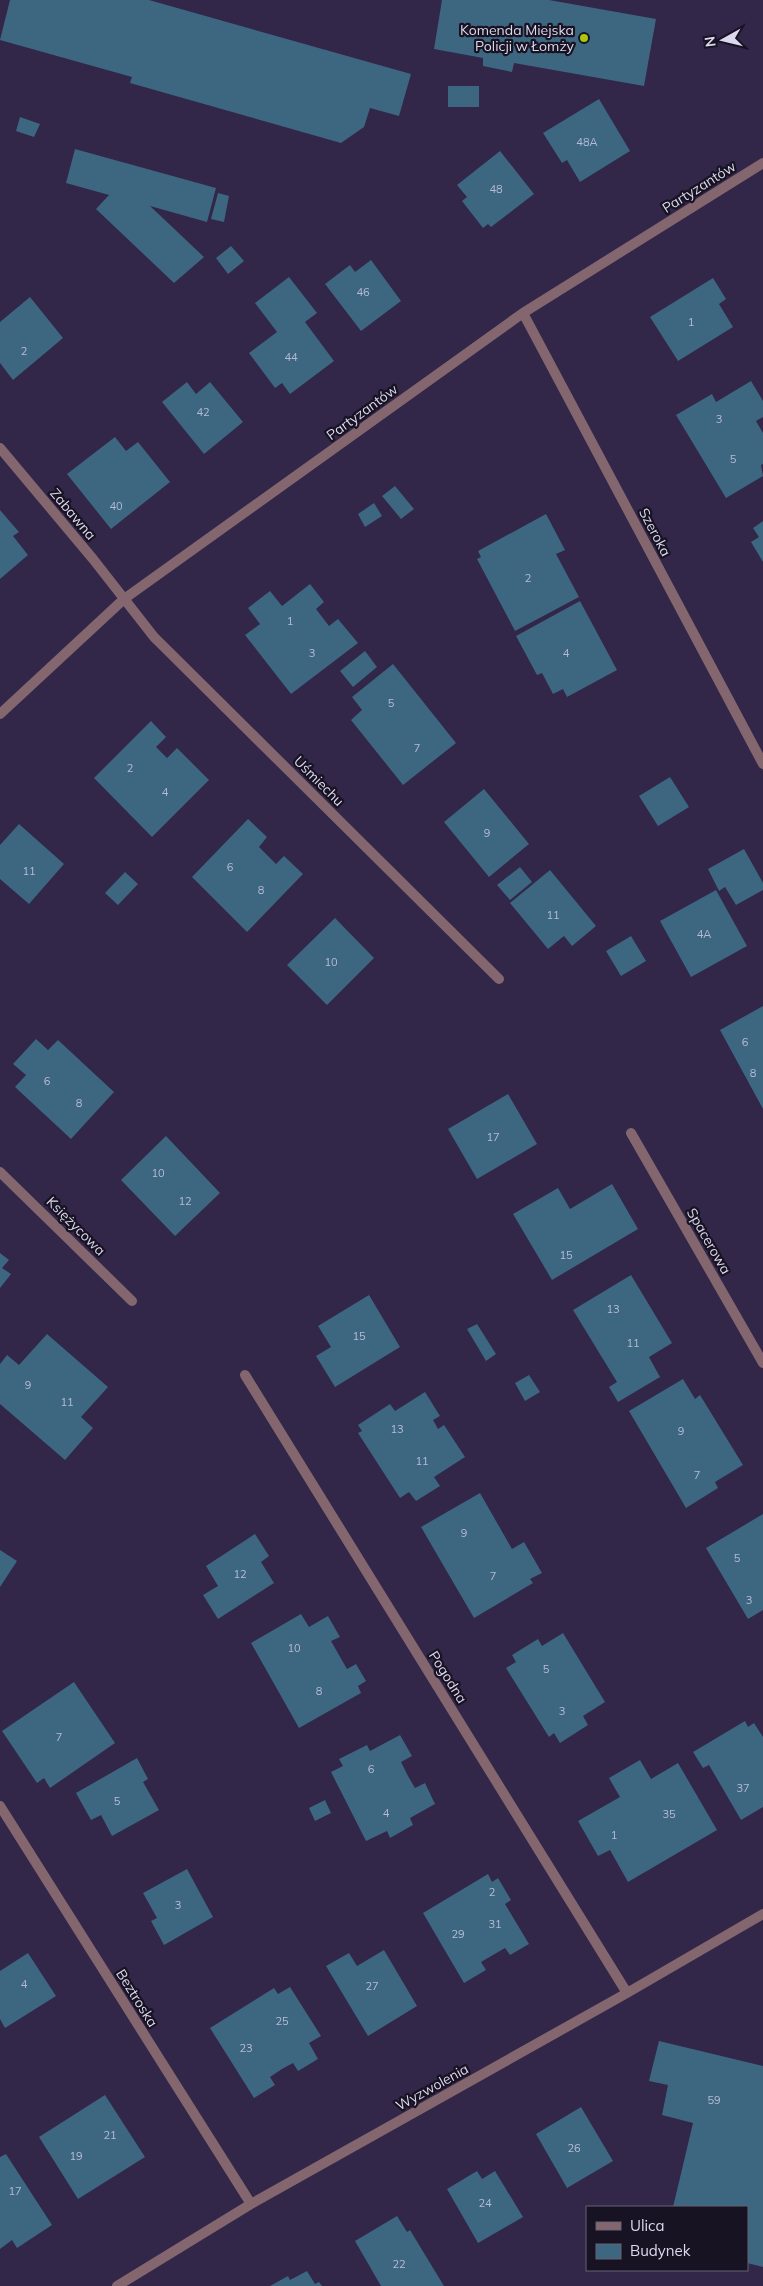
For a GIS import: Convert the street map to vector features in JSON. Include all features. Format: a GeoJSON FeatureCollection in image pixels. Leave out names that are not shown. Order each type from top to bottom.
{"type":"FeatureCollection","features":[{"type":"Feature","properties":{"kind":"street","name":"Partyzantów"},"geometry":{"type":"LineString","coordinates":[[0,714],[124,599],[523,313],[763,163]]}},
{"type":"Feature","properties":{"kind":"street","name":"Szeroka"},"geometry":{"type":"LineString","coordinates":[[523,313],[763,764]]}},
{"type":"Feature","properties":{"kind":"street","name":"Zabawna"},"geometry":{"type":"LineString","coordinates":[[0,448],[124,599]]}},
{"type":"Feature","properties":{"kind":"street","name":"Uśmiechu"},"geometry":{"type":"LineString","coordinates":[[124,599],[154,637],[499,979]]}},
{"type":"Feature","properties":{"kind":"street","name":"Spacerowa"},"geometry":{"type":"LineString","coordinates":[[631,1133],[763,1363]]}},
{"type":"Feature","properties":{"kind":"street","name":"Księżycowa"},"geometry":{"type":"LineString","coordinates":[[0,1172],[132,1301]]}},
{"type":"Feature","properties":{"kind":"street","name":"Pogodna"},"geometry":{"type":"LineString","coordinates":[[245,1376],[627,1993]]}},
{"type":"Feature","properties":{"kind":"street","name":"Beztroska"},"geometry":{"type":"LineString","coordinates":[[0,1806],[252,2204]]}},
{"type":"Feature","properties":{"kind":"street","name":"Wyzwolenia"},"geometry":{"type":"LineString","coordinates":[[117,2286],[252,2204],[627,1993],[763,1914]]}},
{"type":"Feature","properties":{"kind":"building"},"geometry":{"type":"Polygon","coordinates":[[[10,0],[149,0],[411,74],[399,116],[370,108],[364,127],[341,143],[130,83],[132,77],[0,40],[10,0]]]}},
{"type":"Feature","properties":{"kind":"building"},"geometry":{"type":"Polygon","coordinates":[[[442,0],[549,0],[656,19],[644,86],[514,63],[512,72],[483,66],[483,58],[434,49],[442,0]]]}},
{"type":"Feature","properties":{"kind":"building"},"geometry":{"type":"Polygon","coordinates":[[[448,86],[479,86],[479,107],[448,107],[448,86]]]}},
{"type":"Feature","properties":{"kind":"building"},"geometry":{"type":"Polygon","coordinates":[[[599,99],[630,151],[580,182],[567,160],[562,163],[543,133],[599,99]]]}},
{"type":"Feature","properties":{"kind":"building"},"geometry":{"type":"Polygon","coordinates":[[[20,117],[40,124],[34,137],[16,131],[20,117]]]}},
{"type":"Feature","properties":{"kind":"building"},"geometry":{"type":"Polygon","coordinates":[[[75,149],[216,188],[207,222],[150,206],[204,257],[174,283],[96,209],[109,195],[66,183],[75,149]]]}},
{"type":"Feature","properties":{"kind":"building"},"geometry":{"type":"Polygon","coordinates":[[[500,151],[534,194],[491,227],[488,224],[483,228],[462,201],[467,197],[457,185],[500,151]]]}},
{"type":"Feature","properties":{"kind":"building"},"geometry":{"type":"Polygon","coordinates":[[[218,193],[229,196],[224,222],[211,219],[218,193]]]}},
{"type":"Feature","properties":{"kind":"building"},"geometry":{"type":"Polygon","coordinates":[[[231,246],[244,261],[228,274],[216,258],[231,246]]]}},
{"type":"Feature","properties":{"kind":"building"},"geometry":{"type":"Polygon","coordinates":[[[371,260],[401,301],[361,331],[325,284],[350,265],[355,272],[371,260]]]}},
{"type":"Feature","properties":{"kind":"building"},"geometry":{"type":"Polygon","coordinates":[[[289,277],[317,313],[305,322],[334,361],[290,394],[282,383],[275,388],[249,353],[277,332],[255,303],[289,277]]]}},
{"type":"Feature","properties":{"kind":"building"},"geometry":{"type":"Polygon","coordinates":[[[713,278],[726,299],[719,304],[733,327],[678,361],[650,317],[713,278]]]}},
{"type":"Feature","properties":{"kind":"building"},"geometry":{"type":"Polygon","coordinates":[[[30,297],[63,338],[13,380],[0,363],[0,322],[30,297]]]}},
{"type":"Feature","properties":{"kind":"building"},"geometry":{"type":"Polygon","coordinates":[[[751,381],[763,401],[763,417],[756,421],[763,433],[763,464],[761,465],[763,476],[726,498],[676,415],[712,394],[716,402],[751,381]]]}},
{"type":"Feature","properties":{"kind":"building"},"geometry":{"type":"Polygon","coordinates":[[[187,382],[196,394],[210,382],[243,422],[204,454],[162,402],[187,382]]]}},
{"type":"Feature","properties":{"kind":"building"},"geometry":{"type":"Polygon","coordinates":[[[115,437],[126,451],[138,442],[170,482],[111,529],[67,474],[115,437]]]}},
{"type":"Feature","properties":{"kind":"building"},"geometry":{"type":"Polygon","coordinates":[[[395,486],[414,509],[401,519],[382,496],[395,486]]]}},
{"type":"Feature","properties":{"kind":"building"},"geometry":{"type":"Polygon","coordinates":[[[374,503],[382,516],[365,527],[358,514],[374,503]]]}},
{"type":"Feature","properties":{"kind":"building"},"geometry":{"type":"Polygon","coordinates":[[[0,510],[19,532],[13,536],[28,555],[0,579],[0,510]]]}},
{"type":"Feature","properties":{"kind":"building"},"geometry":{"type":"Polygon","coordinates":[[[546,514],[565,550],[556,554],[579,597],[515,631],[477,559],[481,557],[478,551],[546,514]]]}},
{"type":"Feature","properties":{"kind":"building"},"geometry":{"type":"Polygon","coordinates":[[[763,521],[763,562],[751,542],[759,537],[753,528],[763,521]]]}},
{"type":"Feature","properties":{"kind":"building"},"geometry":{"type":"Polygon","coordinates":[[[310,584],[324,602],[316,609],[329,626],[338,619],[358,643],[291,694],[245,635],[260,624],[248,608],[270,591],[282,606],[310,584]]]}},
{"type":"Feature","properties":{"kind":"building"},"geometry":{"type":"Polygon","coordinates":[[[580,601],[617,670],[567,697],[563,689],[553,694],[542,673],[537,675],[516,636],[580,601]]]}},
{"type":"Feature","properties":{"kind":"building"},"geometry":{"type":"Polygon","coordinates":[[[365,651],[377,667],[353,687],[340,671],[365,651]]]}},
{"type":"Feature","properties":{"kind":"building"},"geometry":{"type":"Polygon","coordinates":[[[393,664],[456,743],[403,785],[351,720],[362,710],[352,697],[393,664]]]}},
{"type":"Feature","properties":{"kind":"building"},"geometry":{"type":"Polygon","coordinates":[[[151,721],[166,737],[156,747],[167,758],[177,748],[209,780],[152,837],[94,778],[151,721]]]}},
{"type":"Feature","properties":{"kind":"building"},"geometry":{"type":"Polygon","coordinates":[[[670,777],[689,807],[658,826],[639,796],[670,777]]]}},
{"type":"Feature","properties":{"kind":"building"},"geometry":{"type":"Polygon","coordinates":[[[484,789],[529,844],[489,877],[444,822],[484,789]]]}},
{"type":"Feature","properties":{"kind":"building"},"geometry":{"type":"Polygon","coordinates":[[[248,819],[267,837],[259,847],[276,864],[284,856],[303,874],[247,932],[192,877],[248,819]]]}},
{"type":"Feature","properties":{"kind":"building"},"geometry":{"type":"Polygon","coordinates":[[[19,824],[64,864],[29,904],[0,879],[0,845],[19,824]]]}},
{"type":"Feature","properties":{"kind":"building"},"geometry":{"type":"Polygon","coordinates":[[[744,849],[763,883],[763,890],[736,905],[725,887],[719,891],[708,869],[744,849]]]}},
{"type":"Feature","properties":{"kind":"building"},"geometry":{"type":"Polygon","coordinates":[[[520,867],[532,882],[510,900],[497,885],[520,867]]]}},
{"type":"Feature","properties":{"kind":"building"},"geometry":{"type":"Polygon","coordinates":[[[550,870],[596,926],[572,946],[564,936],[548,949],[510,903],[550,870]]]}},
{"type":"Feature","properties":{"kind":"building"},"geometry":{"type":"Polygon","coordinates":[[[125,872],[138,884],[118,905],[105,893],[125,872]]]}},
{"type":"Feature","properties":{"kind":"building"},"geometry":{"type":"Polygon","coordinates":[[[716,890],[747,946],[691,977],[660,921],[716,890]]]}},
{"type":"Feature","properties":{"kind":"building"},"geometry":{"type":"Polygon","coordinates":[[[335,918],[374,958],[327,1005],[287,965],[335,918]]]}},
{"type":"Feature","properties":{"kind":"building"},"geometry":{"type":"Polygon","coordinates":[[[631,936],[646,961],[621,976],[606,951],[631,936]]]}},
{"type":"Feature","properties":{"kind":"building"},"geometry":{"type":"Polygon","coordinates":[[[763,1006],[763,1109],[720,1030],[763,1006]]]}},
{"type":"Feature","properties":{"kind":"building"},"geometry":{"type":"Polygon","coordinates":[[[36,1039],[48,1050],[58,1040],[114,1092],[71,1139],[15,1087],[26,1075],[13,1064],[36,1039]]]}},
{"type":"Feature","properties":{"kind":"building"},"geometry":{"type":"Polygon","coordinates":[[[508,1094],[537,1144],[477,1179],[448,1129],[508,1094]]]}},
{"type":"Feature","properties":{"kind":"building"},"geometry":{"type":"Polygon","coordinates":[[[166,1136],[220,1193],[175,1236],[121,1180],[166,1136]]]}},
{"type":"Feature","properties":{"kind":"building"},"geometry":{"type":"Polygon","coordinates":[[[612,1184],[638,1229],[552,1280],[513,1214],[558,1188],[570,1209],[612,1184]]]}},
{"type":"Feature","properties":{"kind":"building"},"geometry":{"type":"Polygon","coordinates":[[[0,1253],[9,1260],[2,1268],[11,1274],[0,1288],[0,1253]]]}},
{"type":"Feature","properties":{"kind":"building"},"geometry":{"type":"Polygon","coordinates":[[[631,1275],[672,1343],[649,1357],[660,1377],[618,1402],[609,1387],[617,1382],[573,1310],[631,1275]]]}},
{"type":"Feature","properties":{"kind":"building"},"geometry":{"type":"Polygon","coordinates":[[[369,1295],[400,1347],[335,1387],[316,1356],[331,1347],[318,1326],[369,1295]]]}},
{"type":"Feature","properties":{"kind":"building"},"geometry":{"type":"Polygon","coordinates":[[[477,1324],[496,1354],[486,1361],[467,1329],[477,1324]]]}},
{"type":"Feature","properties":{"kind":"building"},"geometry":{"type":"Polygon","coordinates":[[[47,1334],[108,1387],[81,1417],[93,1428],[65,1460],[0,1404],[0,1364],[7,1355],[19,1365],[47,1334]]]}},
{"type":"Feature","properties":{"kind":"building"},"geometry":{"type":"Polygon","coordinates":[[[529,1375],[540,1392],[525,1401],[515,1383],[529,1375]]]}},
{"type":"Feature","properties":{"kind":"building"},"geometry":{"type":"Polygon","coordinates":[[[683,1379],[695,1399],[700,1395],[743,1465],[715,1482],[718,1488],[686,1508],[629,1411],[683,1379]]]}},
{"type":"Feature","properties":{"kind":"building"},"geometry":{"type":"Polygon","coordinates":[[[425,1392],[440,1416],[433,1420],[438,1429],[444,1425],[465,1457],[434,1477],[440,1486],[416,1501],[409,1492],[400,1498],[358,1433],[362,1431],[358,1425],[390,1404],[395,1411],[425,1392]]]}},
{"type":"Feature","properties":{"kind":"building"},"geometry":{"type":"Polygon","coordinates":[[[480,1493],[512,1549],[524,1542],[542,1573],[530,1579],[533,1583],[474,1618],[421,1527],[480,1493]]]}},
{"type":"Feature","properties":{"kind":"building"},"geometry":{"type":"Polygon","coordinates":[[[763,1514],[763,1610],[748,1619],[706,1548],[763,1514]]]}},
{"type":"Feature","properties":{"kind":"building"},"geometry":{"type":"Polygon","coordinates":[[[255,1534],[269,1556],[261,1562],[274,1583],[218,1619],[203,1595],[218,1586],[206,1566],[255,1534]]]}},
{"type":"Feature","properties":{"kind":"building"},"geometry":{"type":"Polygon","coordinates":[[[0,1550],[17,1561],[0,1587],[0,1550]]]}},
{"type":"Feature","properties":{"kind":"building"},"geometry":{"type":"Polygon","coordinates":[[[301,1614],[309,1627],[328,1616],[340,1637],[331,1641],[347,1669],[356,1664],[366,1681],[358,1686],[361,1693],[299,1728],[251,1643],[301,1614]]]}},
{"type":"Feature","properties":{"kind":"building"},"geometry":{"type":"Polygon","coordinates":[[[563,1633],[605,1702],[583,1716],[588,1725],[560,1743],[554,1733],[549,1737],[506,1668],[516,1662],[512,1655],[538,1639],[542,1646],[563,1633]]]}},
{"type":"Feature","properties":{"kind":"building"},"geometry":{"type":"Polygon","coordinates":[[[74,1682],[115,1743],[50,1788],[44,1778],[37,1783],[2,1731],[74,1682]]]}},
{"type":"Feature","properties":{"kind":"building"},"geometry":{"type":"Polygon","coordinates":[[[745,1721],[748,1727],[754,1723],[763,1737],[763,1807],[741,1820],[709,1765],[703,1768],[693,1752],[745,1721]]]}},
{"type":"Feature","properties":{"kind":"building"},"geometry":{"type":"Polygon","coordinates":[[[400,1735],[412,1756],[401,1762],[408,1776],[415,1788],[425,1783],[435,1804],[410,1818],[413,1825],[390,1838],[387,1831],[366,1841],[331,1772],[343,1766],[339,1759],[367,1745],[370,1751],[400,1735]]]}},
{"type":"Feature","properties":{"kind":"building"},"geometry":{"type":"Polygon","coordinates":[[[137,1758],[148,1779],[143,1782],[159,1810],[112,1836],[101,1815],[91,1820],[76,1793],[137,1758]]]}},
{"type":"Feature","properties":{"kind":"building"},"geometry":{"type":"Polygon","coordinates":[[[640,1760],[651,1779],[678,1763],[717,1830],[628,1882],[610,1850],[598,1856],[578,1821],[620,1797],[609,1778],[640,1760]]]}},
{"type":"Feature","properties":{"kind":"building"},"geometry":{"type":"Polygon","coordinates":[[[325,1800],[331,1813],[315,1821],[309,1808],[325,1800]]]}},
{"type":"Feature","properties":{"kind":"building"},"geometry":{"type":"Polygon","coordinates":[[[187,1869],[213,1917],[164,1945],[151,1921],[157,1918],[143,1893],[187,1869]]]}},
{"type":"Feature","properties":{"kind":"building"},"geometry":{"type":"Polygon","coordinates":[[[488,1874],[492,1882],[498,1878],[511,1900],[505,1904],[529,1944],[510,1955],[505,1948],[481,1962],[486,1970],[464,1983],[423,1913],[488,1874]]]}},
{"type":"Feature","properties":{"kind":"building"},"geometry":{"type":"Polygon","coordinates":[[[384,1950],[417,2006],[368,2036],[326,1966],[349,1953],[357,1966],[384,1950]]]}},
{"type":"Feature","properties":{"kind":"building"},"geometry":{"type":"Polygon","coordinates":[[[28,1953],[56,1996],[5,2028],[0,2019],[0,1971],[28,1953]]]}},
{"type":"Feature","properties":{"kind":"building"},"geometry":{"type":"Polygon","coordinates":[[[290,1987],[321,2036],[309,2043],[318,2059],[298,2071],[293,2063],[282,2069],[270,2077],[275,2085],[254,2098],[210,2028],[274,1988],[278,1994],[290,1987]]]}},
{"type":"Feature","properties":{"kind":"building"},"geometry":{"type":"Polygon","coordinates":[[[659,2041],[763,2066],[763,2267],[748,2263],[748,2206],[673,2206],[693,2123],[662,2115],[668,2085],[649,2081],[659,2041]]]}},
{"type":"Feature","properties":{"kind":"building"},"geometry":{"type":"Polygon","coordinates":[[[105,2095],[145,2157],[78,2199],[39,2137],[105,2095]]]}},
{"type":"Feature","properties":{"kind":"building"},"geometry":{"type":"Polygon","coordinates":[[[581,2107],[613,2161],[567,2188],[536,2134],[581,2107]]]}},
{"type":"Feature","properties":{"kind":"building"},"geometry":{"type":"Polygon","coordinates":[[[6,2154],[52,2225],[17,2248],[12,2240],[0,2249],[0,2157],[6,2154]]]}},
{"type":"Feature","properties":{"kind":"building"},"geometry":{"type":"Polygon","coordinates":[[[477,2171],[482,2179],[495,2171],[523,2217],[478,2243],[447,2189],[477,2171]]]}},
{"type":"Feature","properties":{"kind":"building"},"geometry":{"type":"Polygon","coordinates":[[[397,2216],[407,2232],[410,2230],[444,2286],[381,2286],[355,2241],[397,2216]]]}},
{"type":"Feature","properties":{"kind":"building"},"geometry":{"type":"Polygon","coordinates":[[[307,2271],[315,2284],[319,2282],[322,2286],[270,2286],[288,2276],[290,2280],[307,2271]]]}},
{"type":"Feature","properties":{"kind":"place","name":"Komenda Miejska Policji w Łomży"},"geometry":{"type":"Point","coordinates":[584,38]}}]}
